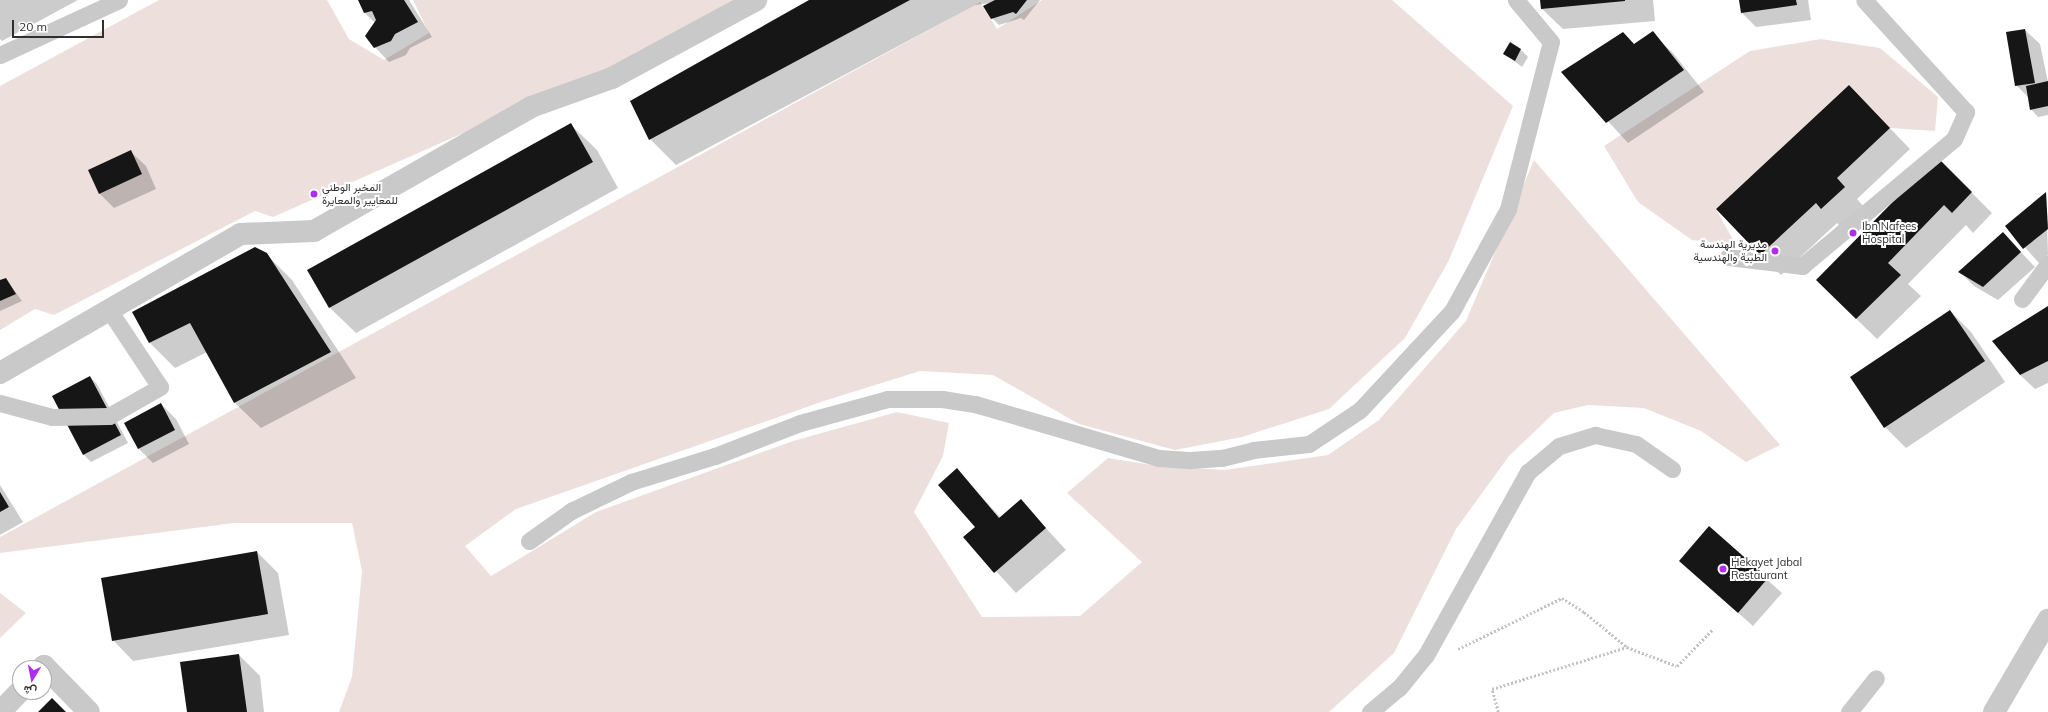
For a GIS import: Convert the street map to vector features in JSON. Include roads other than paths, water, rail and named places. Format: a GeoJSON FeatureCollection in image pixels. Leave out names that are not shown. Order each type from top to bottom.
{"type":"FeatureCollection","features":[{"type":"Feature","properties":{"kind":"street"},"geometry":{"type":"LineString","coordinates":[[0,373],[241,234],[314,231],[531,107],[612,78],[756,0]]}},
{"type":"Feature","properties":{"kind":"street"},"geometry":{"type":"LineString","coordinates":[[1994,712],[2048,620]]}},
{"type":"Feature","properties":{"kind":"street"},"geometry":{"type":"LineString","coordinates":[[52,674],[89,712]]}},
{"type":"Feature","properties":{"kind":"street"},"geometry":{"type":"LineString","coordinates":[[0,712],[12,699]]}},
{"type":"Feature","properties":{"kind":"lane"},"geometry":{"type":"LineString","coordinates":[[0,55],[119,0]]}},
{"type":"Feature","properties":{"kind":"lane"},"geometry":{"type":"LineString","coordinates":[[529,541],[572,511],[631,482],[715,456],[800,423],[888,398],[928,398],[975,404],[1159,458],[1191,460],[1222,458],[1253,450],[1309,444],[1360,410],[1452,311],[1508,210],[1551,42],[1516,0]]}},
{"type":"Feature","properties":{"kind":"lane"},"geometry":{"type":"LineString","coordinates":[[1728,257],[1802,266],[1954,139],[1966,112],[1864,0]]}},
{"type":"Feature","properties":{"kind":"lane"},"geometry":{"type":"LineString","coordinates":[[2022,298],[2048,264]]}},
{"type":"Feature","properties":{"kind":"lane"},"geometry":{"type":"LineString","coordinates":[[0,403],[52,417],[109,416],[160,387],[109,310]]}},
{"type":"Feature","properties":{"kind":"lane"},"geometry":{"type":"LineString","coordinates":[[1370,712],[1398,688],[1426,655],[1528,472],[1559,446],[1595,435],[1636,444],[1672,469]]}},
{"type":"Feature","properties":{"kind":"lane"},"geometry":{"type":"LineString","coordinates":[[1849,712],[1876,678]]}},
{"type":"Feature","properties":{"kind":"place","name":"المخبر الوطني للمعايير والمعايرة"},"geometry":{"type":"Point","coordinates":[314,194]}},
{"type":"Feature","properties":{"kind":"place","name":"Ibn Nafees Hospital"},"geometry":{"type":"Point","coordinates":[1853,233]}},
{"type":"Feature","properties":{"kind":"place","name":"مديرية الهندسة الطبية والهندسية"},"geometry":{"type":"Point","coordinates":[1775,251]}},
{"type":"Feature","properties":{"kind":"place","name":"Hekayet Jabal Restaurant"},"geometry":{"type":"Point","coordinates":[1723,569]}}]}
